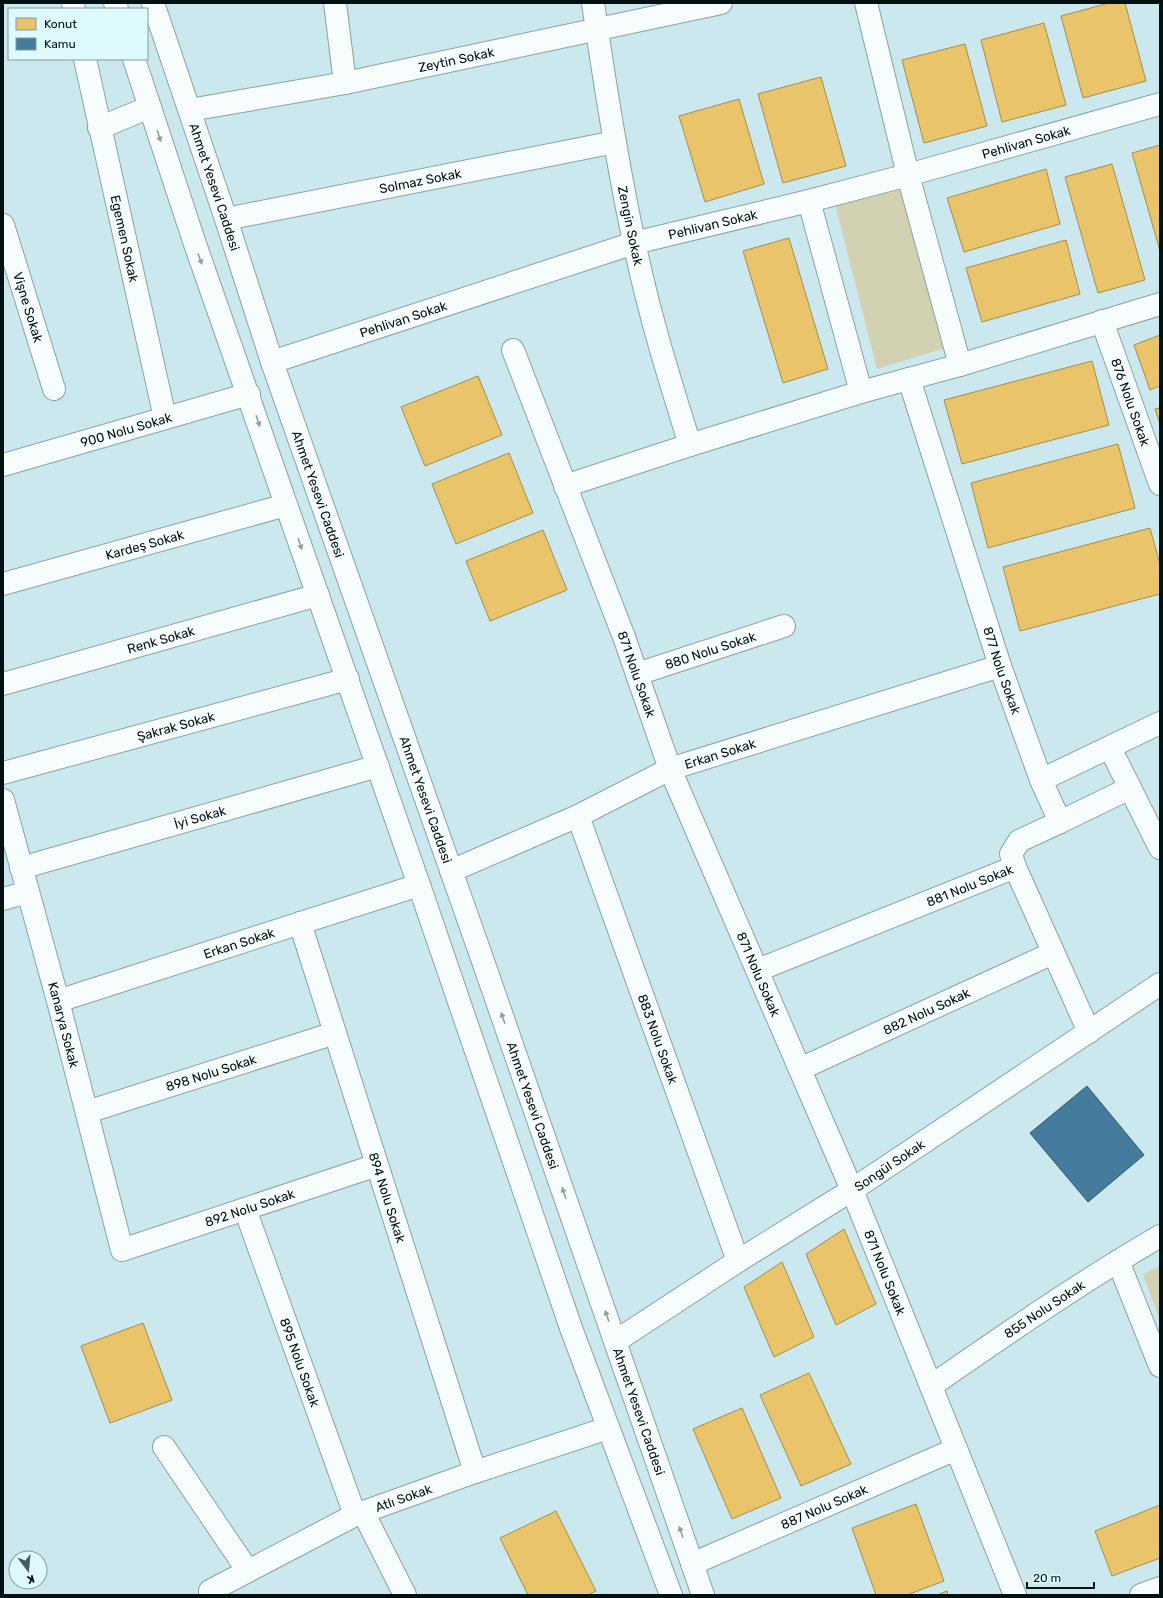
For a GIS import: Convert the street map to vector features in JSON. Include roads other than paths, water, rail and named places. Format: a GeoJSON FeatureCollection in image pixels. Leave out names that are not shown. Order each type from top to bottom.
{"type":"FeatureCollection","features":[{"type":"Feature","properties":{"kind":"street","name":"Ahmet Yesevi Caddesi"},"geometry":{"type":"LineString","coordinates":[[153,3],[190,110],[272,362],[616,1341],[703,1595]]}},
{"type":"Feature","properties":{"kind":"street"},"geometry":{"type":"LineString","coordinates":[[335,3],[345,83]]}},
{"type":"Feature","properties":{"kind":"street","name":"Zengin Sokak"},"geometry":{"type":"LineString","coordinates":[[593,3],[615,142],[634,243],[661,352],[690,445]]}},
{"type":"Feature","properties":{"kind":"street","name":"Zeytin Sokak"},"geometry":{"type":"LineString","coordinates":[[190,110],[345,83],[722,3]]}},
{"type":"Feature","properties":{"kind":"street"},"geometry":{"type":"LineString","coordinates":[[866,3],[908,175],[960,365]]}},
{"type":"Feature","properties":{"kind":"street","name":"Egemen Sokak"},"geometry":{"type":"LineString","coordinates":[[85,60],[165,418]]}},
{"type":"Feature","properties":{"kind":"street"},"geometry":{"type":"LineString","coordinates":[[134,60],[194,241],[348,679],[571,1328],[671,1595]]}},
{"type":"Feature","properties":{"kind":"street","name":"Pehlivan Sokak"},"geometry":{"type":"LineString","coordinates":[[272,362],[634,243],[809,201],[908,175],[1160,104]]}},
{"type":"Feature","properties":{"kind":"street"},"geometry":{"type":"LineString","coordinates":[[100,128],[150,107]]}},
{"type":"Feature","properties":{"kind":"street","name":"Solmaz Sokak"},"geometry":{"type":"LineString","coordinates":[[226,219],[615,142]]}},
{"type":"Feature","properties":{"kind":"street"},"geometry":{"type":"LineString","coordinates":[[809,201],[861,392]]}},
{"type":"Feature","properties":{"kind":"street","name":"Vişne Sokak"},"geometry":{"type":"LineString","coordinates":[[3,225],[54,389]]}},
{"type":"Feature","properties":{"kind":"street"},"geometry":{"type":"LineString","coordinates":[[565,486],[690,445],[861,392],[960,365],[1160,304]]}},
{"type":"Feature","properties":{"kind":"street","name":"876 Nolu Sokak"},"geometry":{"type":"LineString","coordinates":[[1102,321],[1160,484]]}},
{"type":"Feature","properties":{"kind":"street","name":"871 Nolu Sokak"},"geometry":{"type":"LineString","coordinates":[[513,350],[637,674],[670,769],[852,1190],[1015,1595]]}},
{"type":"Feature","properties":{"kind":"street","name":"877 Nolu Sokak"},"geometry":{"type":"LineString","coordinates":[[909,378],[1000,666],[1041,780],[1060,822]]}},
{"type":"Feature","properties":{"kind":"street","name":"900 Nolu Sokak"},"geometry":{"type":"LineString","coordinates":[[3,465],[249,394]]}},
{"type":"Feature","properties":{"kind":"street","name":"Kardeş Sokak"},"geometry":{"type":"LineString","coordinates":[[3,584],[286,505]]}},
{"type":"Feature","properties":{"kind":"street","name":"Renk Sokak"},"geometry":{"type":"LineString","coordinates":[[3,684],[318,595]]}},
{"type":"Feature","properties":{"kind":"street","name":"880 Nolu Sokak"},"geometry":{"type":"LineString","coordinates":[[637,674],[784,626]]}},
{"type":"Feature","properties":{"kind":"street","name":"Erkan Sokak"},"geometry":{"type":"LineString","coordinates":[[451,871],[578,816],[670,769],[1000,666]]}},
{"type":"Feature","properties":{"kind":"street","name":"Şakrak Sokak"},"geometry":{"type":"LineString","coordinates":[[3,773],[348,679]]}},
{"type":"Feature","properties":{"kind":"street"},"geometry":{"type":"LineString","coordinates":[[1041,780],[1160,723]]}},
{"type":"Feature","properties":{"kind":"street"},"geometry":{"type":"LineString","coordinates":[[1110,748],[1160,848]]}},
{"type":"Feature","properties":{"kind":"street","name":"İyi Sokak"},"geometry":{"type":"LineString","coordinates":[[21,868],[378,766]]}},
{"type":"Feature","properties":{"kind":"street"},"geometry":{"type":"LineString","coordinates":[[1015,867],[1011,854],[1019,841],[1130,788]]}},
{"type":"Feature","properties":{"kind":"street","name":"Kanarya Sokak"},"geometry":{"type":"LineString","coordinates":[[3,800],[58,1001],[122,1250]]}},
{"type":"Feature","properties":{"kind":"street","name":"883 Nolu Sokak"},"geometry":{"type":"LineString","coordinates":[[578,816],[738,1261]]}},
{"type":"Feature","properties":{"kind":"street","name":"881 Nolu Sokak"},"geometry":{"type":"LineString","coordinates":[[758,970],[1015,867],[1088,1032]]}},
{"type":"Feature","properties":{"kind":"street","name":"Erkan Sokak"},"geometry":{"type":"LineString","coordinates":[[58,1001],[419,885]]}},
{"type":"Feature","properties":{"kind":"street"},"geometry":{"type":"LineString","coordinates":[[3,899],[28,892]]}},
{"type":"Feature","properties":{"kind":"street","name":"894 Nolu Sokak"},"geometry":{"type":"LineString","coordinates":[[300,923],[475,1472]]}},
{"type":"Feature","properties":{"kind":"street","name":"882 Nolu Sokak"},"geometry":{"type":"LineString","coordinates":[[800,1069],[1053,953]]}},
{"type":"Feature","properties":{"kind":"street","name":"Songül Sokak"},"geometry":{"type":"LineString","coordinates":[[616,1341],[738,1261],[852,1190],[1160,984]]}},
{"type":"Feature","properties":{"kind":"street","name":"898 Nolu Sokak"},"geometry":{"type":"LineString","coordinates":[[87,1112],[335,1033]]}},
{"type":"Feature","properties":{"kind":"street","name":"892 Nolu Sokak"},"geometry":{"type":"LineString","coordinates":[[122,1250],[377,1165]]}},
{"type":"Feature","properties":{"kind":"street","name":"895 Nolu Sokak"},"geometry":{"type":"LineString","coordinates":[[245,1209],[359,1514],[405,1595]]}},
{"type":"Feature","properties":{"kind":"street","name":"855 Nolu Sokak"},"geometry":{"type":"LineString","coordinates":[[931,1386],[1118,1261],[1160,1236]]}},
{"type":"Feature","properties":{"kind":"street"},"geometry":{"type":"LineString","coordinates":[[1118,1261],[1160,1366]]}},
{"type":"Feature","properties":{"kind":"street","name":"Atlı Sokak"},"geometry":{"type":"LineString","coordinates":[[210,1591],[359,1514],[475,1472],[608,1428]]}},
{"type":"Feature","properties":{"kind":"street"},"geometry":{"type":"LineString","coordinates":[[164,1447],[248,1571]]}},
{"type":"Feature","properties":{"kind":"street","name":"887 Nolu Sokak"},"geometry":{"type":"LineString","coordinates":[[692,1564],[956,1449]]}},
{"type":"Feature","properties":{"kind":"street"},"geometry":{"type":"LineString","coordinates":[[1141,1595],[1160,1588]]}}]}
